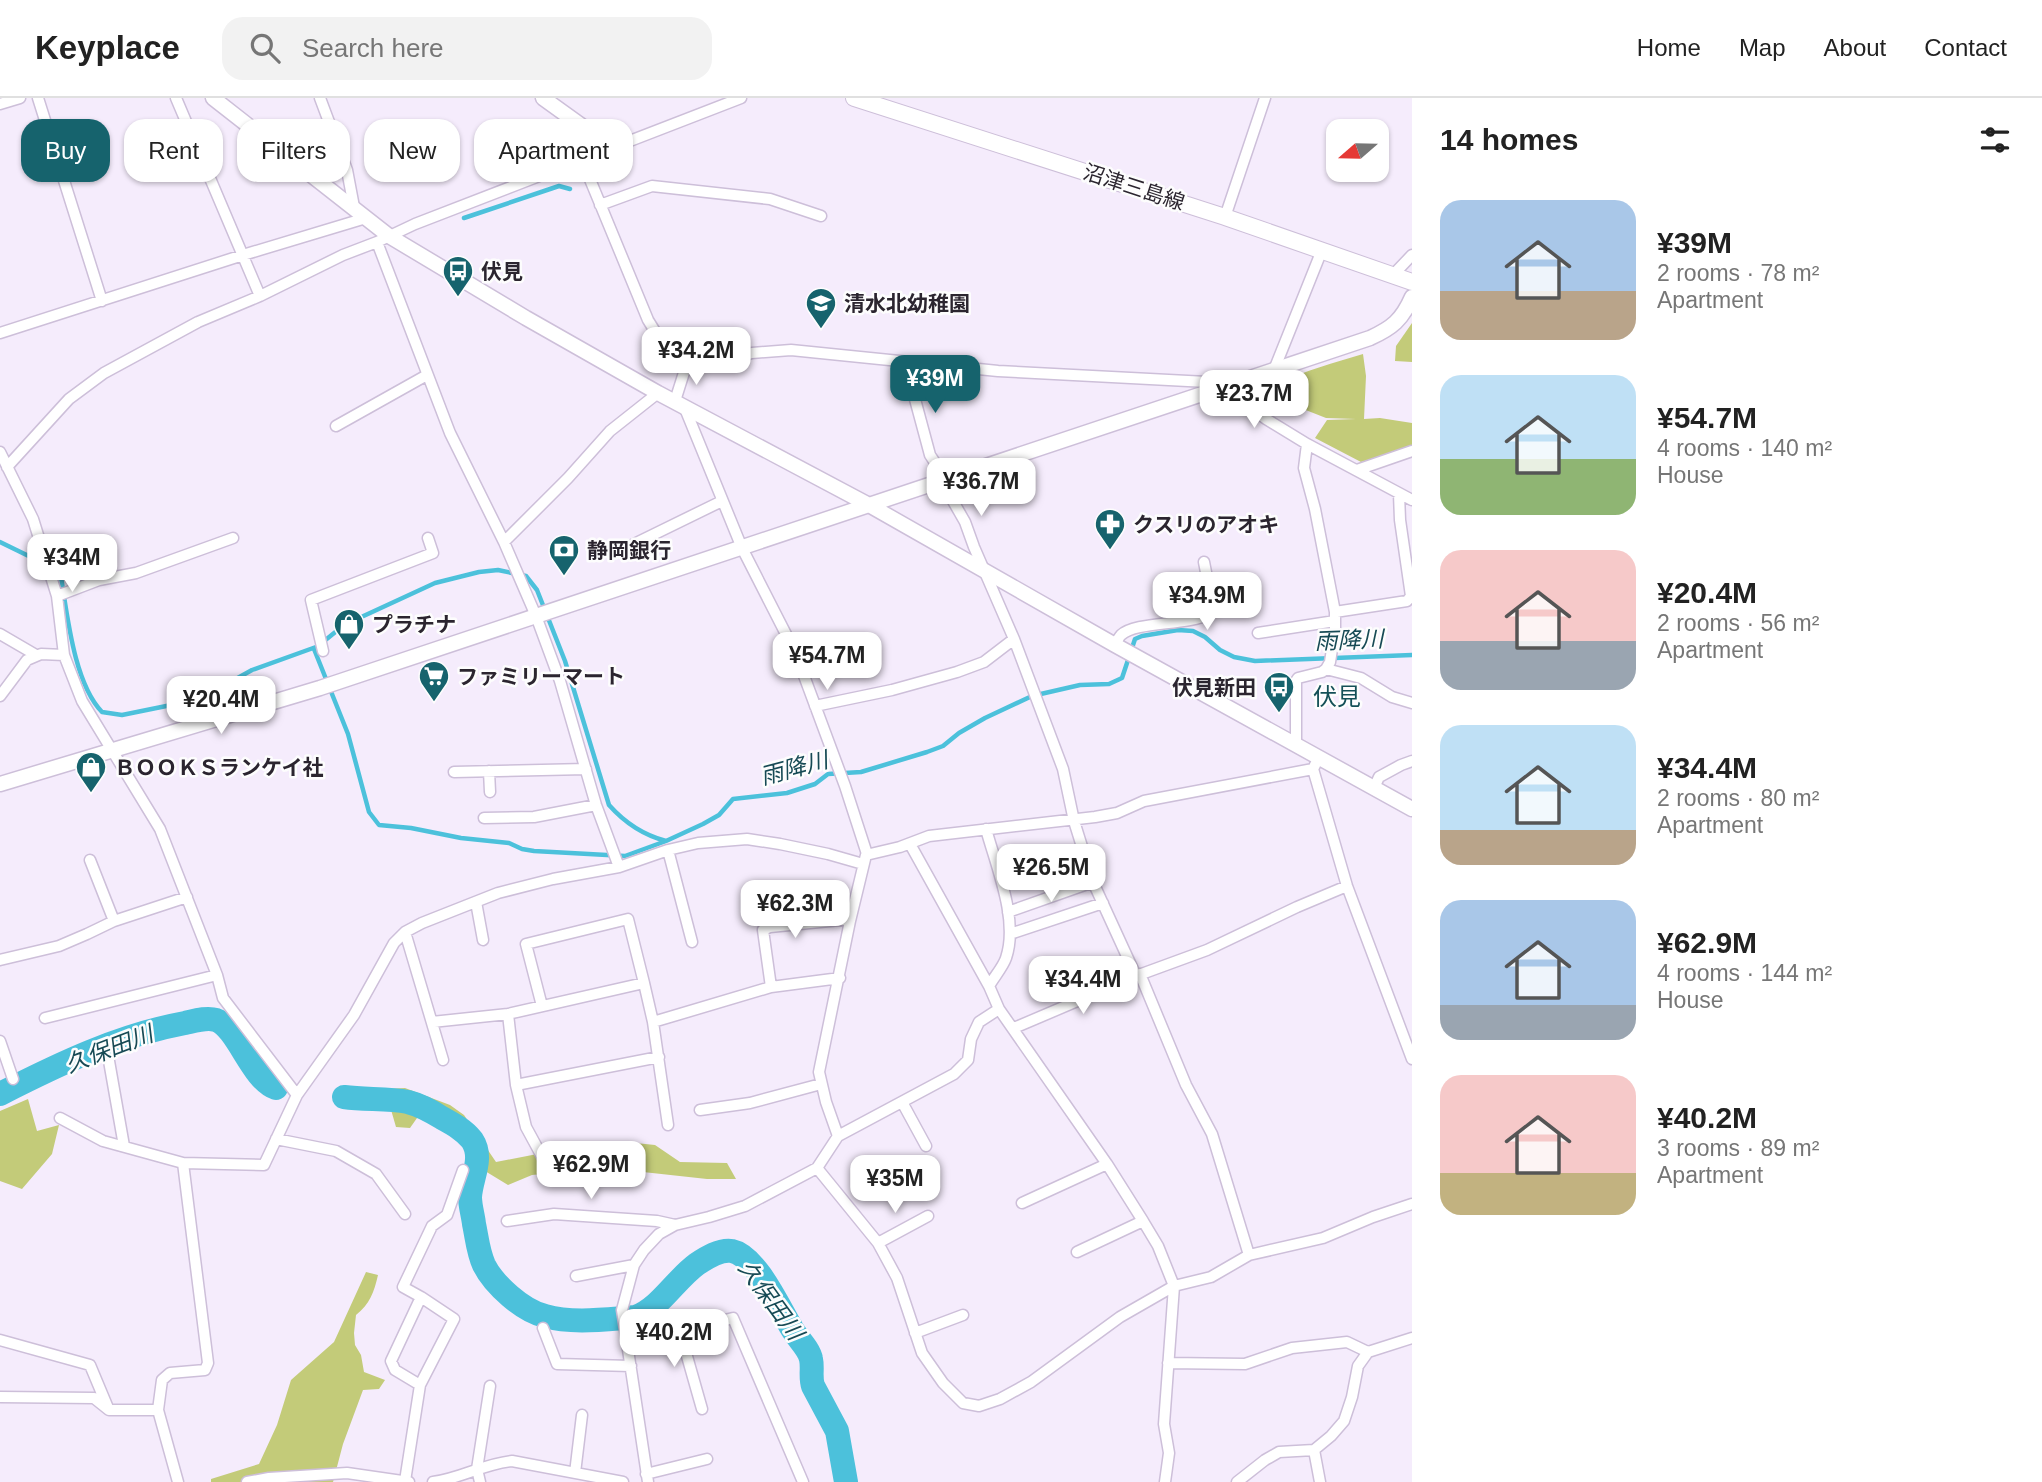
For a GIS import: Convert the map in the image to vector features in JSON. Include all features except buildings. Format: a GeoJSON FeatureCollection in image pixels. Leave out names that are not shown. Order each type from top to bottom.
{"type":"FeatureCollection","features":[{"type":"Feature","properties":{"kind":"main road","name":"沼津三島線"},"geometry":{"type":"LineString","coordinates":[[853,98],[1226,217],[1412,282]]}},
{"type":"Feature","properties":{"kind":"street"},"geometry":{"type":"LineString","coordinates":[[0,104],[20,98]]}},
{"type":"Feature","properties":{"kind":"street"},"geometry":{"type":"LineString","coordinates":[[38,98],[102,301]]}},
{"type":"Feature","properties":{"kind":"street"},"geometry":{"type":"LineString","coordinates":[[176,98],[260,296]]}},
{"type":"Feature","properties":{"kind":"street"},"geometry":{"type":"LineString","coordinates":[[213,98],[354,207],[383,239],[427,375],[450,433],[504,542],[536,616],[559,681],[596,805],[619,867]]}},
{"type":"Feature","properties":{"kind":"street"},"geometry":{"type":"LineString","coordinates":[[320,98],[347,170],[354,207]]}},
{"type":"Feature","properties":{"kind":"street"},"geometry":{"type":"LineString","coordinates":[[543,98],[572,119]]}},
{"type":"Feature","properties":{"kind":"street"},"geometry":{"type":"LineString","coordinates":[[633,139],[741,98]]}},
{"type":"Feature","properties":{"kind":"street"},"geometry":{"type":"LineString","coordinates":[[1226,217],[1265,98]]}},
{"type":"Feature","properties":{"kind":"street"},"geometry":{"type":"LineString","coordinates":[[7,467],[69,399],[104,373],[198,323],[260,296],[319,265],[527,182]]}},
{"type":"Feature","properties":{"kind":"street"},"geometry":{"type":"LineString","coordinates":[[591,182],[651,326],[674,357],[687,363],[712,364],[751,354],[791,350],[998,371],[1207,382],[1222,387],[1307,444],[1412,500]]}},
{"type":"Feature","properties":{"kind":"street"},"geometry":{"type":"LineString","coordinates":[[600,205],[652,186],[770,199],[821,216]]}},
{"type":"Feature","properties":{"kind":"street"},"geometry":{"type":"LineString","coordinates":[[0,333],[366,218]]}},
{"type":"Feature","properties":{"kind":"street"},"geometry":{"type":"LineString","coordinates":[[383,239],[1296,743],[1316,763],[1374,788],[1412,809]]}},
{"type":"Feature","properties":{"kind":"street"},"geometry":{"type":"LineString","coordinates":[[1274,370],[1322,250]]}},
{"type":"Feature","properties":{"kind":"street"},"geometry":{"type":"LineString","coordinates":[[1393,275],[1412,254]]}},
{"type":"Feature","properties":{"kind":"street"},"geometry":{"type":"LineString","coordinates":[[0,784],[320,688],[1274,370],[1391,328],[1401,318],[1412,297]]}},
{"type":"Feature","properties":{"kind":"street"},"geometry":{"type":"LineString","coordinates":[[905,362],[930,455],[945,478],[986,572],[1063,769],[1074,821],[1093,882],[1138,975],[1186,1085],[1212,1134],[1249,1255]]}},
{"type":"Feature","properties":{"kind":"street"},"geometry":{"type":"LineString","coordinates":[[687,363],[680,403],[742,548],[792,646],[845,786],[865,859],[819,1072],[838,1136]]}},
{"type":"Feature","properties":{"kind":"street"},"geometry":{"type":"LineString","coordinates":[[336,426],[427,375]]}},
{"type":"Feature","properties":{"kind":"street"},"geometry":{"type":"LineString","coordinates":[[504,542],[610,431],[658,393]]}},
{"type":"Feature","properties":{"kind":"street"},"geometry":{"type":"LineString","coordinates":[[1296,743],[1296,681],[1326,669],[1334,640],[1335,616],[1315,509],[1304,468],[1307,444]]}},
{"type":"Feature","properties":{"kind":"street"},"geometry":{"type":"LineString","coordinates":[[1357,470],[1412,451]]}},
{"type":"Feature","properties":{"kind":"street"},"geometry":{"type":"LineString","coordinates":[[0,452],[33,519],[57,596],[64,655],[82,701],[160,829],[217,975],[223,998],[297,1095]]}},
{"type":"Feature","properties":{"kind":"street"},"geometry":{"type":"LineString","coordinates":[[1258,633],[1410,599],[1399,494]]}},
{"type":"Feature","properties":{"kind":"street"},"geometry":{"type":"LineString","coordinates":[[630,546],[722,501]]}},
{"type":"Feature","properties":{"kind":"street"},"geometry":{"type":"LineString","coordinates":[[57,596],[99,580],[136,573],[233,538]]}},
{"type":"Feature","properties":{"kind":"street"},"geometry":{"type":"LineString","coordinates":[[323,651],[311,600],[433,554],[428,538]]}},
{"type":"Feature","properties":{"kind":"street"},"geometry":{"type":"LineString","coordinates":[[1115,645],[1120,636],[1134,629],[1194,620],[1209,614],[1212,603],[1204,562]]}},
{"type":"Feature","properties":{"kind":"street"},"geometry":{"type":"LineString","coordinates":[[0,634],[36,655]]}},
{"type":"Feature","properties":{"kind":"street"},"geometry":{"type":"LineString","coordinates":[[815,706],[892,690],[957,672],[984,662],[1014,639]]}},
{"type":"Feature","properties":{"kind":"street"},"geometry":{"type":"LineString","coordinates":[[0,696],[27,660],[36,655],[64,655]]}},
{"type":"Feature","properties":{"kind":"street"},"geometry":{"type":"LineString","coordinates":[[1326,669],[1361,678],[1392,696],[1412,703]]}},
{"type":"Feature","properties":{"kind":"street"},"geometry":{"type":"LineString","coordinates":[[1374,788],[1379,777],[1412,761]]}},
{"type":"Feature","properties":{"kind":"street"},"geometry":{"type":"LineString","coordinates":[[60,1118],[103,1141],[183,1163],[264,1165],[297,1095],[354,1015],[394,943],[405,932],[498,893],[553,879],[619,867],[698,843],[747,839],[865,859],[929,836],[1074,821],[1116,813],[1144,801],[1316,763]]}},
{"type":"Feature","properties":{"kind":"street"},"geometry":{"type":"LineString","coordinates":[[1316,763],[1347,886],[1412,1059]]}},
{"type":"Feature","properties":{"kind":"street"},"geometry":{"type":"LineString","coordinates":[[454,772],[586,769]]}},
{"type":"Feature","properties":{"kind":"street"},"geometry":{"type":"LineString","coordinates":[[489,771],[490,792]]}},
{"type":"Feature","properties":{"kind":"street"},"geometry":{"type":"LineString","coordinates":[[484,818],[534,817],[596,805]]}},
{"type":"Feature","properties":{"kind":"street"},"geometry":{"type":"LineString","coordinates":[[986,829],[1008,912],[1010,934],[1006,959],[989,986]]}},
{"type":"Feature","properties":{"kind":"street"},"geometry":{"type":"LineString","coordinates":[[910,844],[989,986],[999,1009],[1107,1164],[1158,1246],[1174,1286],[1164,1424],[1169,1453],[1165,1482]]}},
{"type":"Feature","properties":{"kind":"street"},"geometry":{"type":"LineString","coordinates":[[668,850],[692,942]]}},
{"type":"Feature","properties":{"kind":"street"},"geometry":{"type":"LineString","coordinates":[[90,860],[114,920]]}},
{"type":"Feature","properties":{"kind":"street"},"geometry":{"type":"LineString","coordinates":[[1008,912],[1093,882]]}},
{"type":"Feature","properties":{"kind":"street"},"geometry":{"type":"LineString","coordinates":[[1014,1028],[1138,975],[1207,950],[1347,886]]}},
{"type":"Feature","properties":{"kind":"street"},"geometry":{"type":"LineString","coordinates":[[0,960],[59,946],[114,920],[187,897]]}},
{"type":"Feature","properties":{"kind":"street"},"geometry":{"type":"LineString","coordinates":[[476,902],[483,940]]}},
{"type":"Feature","properties":{"kind":"street"},"geometry":{"type":"LineString","coordinates":[[1010,934],[1103,903]]}},
{"type":"Feature","properties":{"kind":"street"},"geometry":{"type":"LineString","coordinates":[[542,1006],[526,944],[628,919],[653,1022],[668,1125]]}},
{"type":"Feature","properties":{"kind":"street"},"geometry":{"type":"LineString","coordinates":[[771,987],[763,930],[850,919]]}},
{"type":"Feature","properties":{"kind":"street"},"geometry":{"type":"LineString","coordinates":[[405,932],[443,1060]]}},
{"type":"Feature","properties":{"kind":"street"},"geometry":{"type":"LineString","coordinates":[[45,1017],[217,975]]}},
{"type":"Feature","properties":{"kind":"street"},"geometry":{"type":"LineString","coordinates":[[653,1022],[771,987],[839,978]]}},
{"type":"Feature","properties":{"kind":"street"},"geometry":{"type":"LineString","coordinates":[[432,1022],[508,1014],[644,983]]}},
{"type":"Feature","properties":{"kind":"street"},"geometry":{"type":"LineString","coordinates":[[707,1459],[647,1478],[622,1310],[634,1265],[659,1234],[675,1224],[745,1206],[817,1168],[838,1136],[954,1074],[968,1060],[971,1039],[979,1022],[999,1009]]}},
{"type":"Feature","properties":{"kind":"street"},"geometry":{"type":"LineString","coordinates":[[508,1014],[516,1085],[526,1127],[545,1162]]}},
{"type":"Feature","properties":{"kind":"street"},"geometry":{"type":"LineString","coordinates":[[0,1041],[13,1079]]}},
{"type":"Feature","properties":{"kind":"street"},"geometry":{"type":"LineString","coordinates":[[516,1085],[659,1057]]}},
{"type":"Feature","properties":{"kind":"street"},"geometry":{"type":"LineString","coordinates":[[110,1061],[124,1146]]}},
{"type":"Feature","properties":{"kind":"street"},"geometry":{"type":"LineString","coordinates":[[700,1110],[750,1102],[821,1084]]}},
{"type":"Feature","properties":{"kind":"street"},"geometry":{"type":"LineString","coordinates":[[901,1102],[926,1146]]}},
{"type":"Feature","properties":{"kind":"street"},"geometry":{"type":"LineString","coordinates":[[276,1139],[336,1151],[376,1174],[405,1214]]}},
{"type":"Feature","properties":{"kind":"street"},"geometry":{"type":"LineString","coordinates":[[178,1482],[158,1410],[162,1380],[170,1373],[205,1370],[208,1363],[183,1163]]}},
{"type":"Feature","properties":{"kind":"street"},"geometry":{"type":"LineString","coordinates":[[1023,1203],[1107,1164]]}},
{"type":"Feature","properties":{"kind":"street"},"geometry":{"type":"LineString","coordinates":[[817,1168],[878,1243],[897,1278],[922,1353],[943,1383],[963,1403],[979,1406],[1000,1399],[1031,1382],[1120,1317],[1174,1286],[1211,1277],[1249,1255],[1323,1238],[1412,1204]]}},
{"type":"Feature","properties":{"kind":"street"},"geometry":{"type":"LineString","coordinates":[[405,1481],[420,1385],[454,1319],[403,1287],[432,1226],[447,1215],[463,1170]]}},
{"type":"Feature","properties":{"kind":"street"},"geometry":{"type":"LineString","coordinates":[[507,1221],[554,1214],[675,1224]]}},
{"type":"Feature","properties":{"kind":"street"},"geometry":{"type":"LineString","coordinates":[[878,1243],[928,1216]]}},
{"type":"Feature","properties":{"kind":"street"},"geometry":{"type":"LineString","coordinates":[[1077,1252],[1143,1221]]}},
{"type":"Feature","properties":{"kind":"street"},"geometry":{"type":"LineString","coordinates":[[576,1276],[634,1265]]}},
{"type":"Feature","properties":{"kind":"street"},"geometry":{"type":"LineString","coordinates":[[420,1385],[395,1370],[391,1361],[421,1297]]}},
{"type":"Feature","properties":{"kind":"street"},"geometry":{"type":"LineString","coordinates":[[915,1333],[963,1315]]}},
{"type":"Feature","properties":{"kind":"street"},"geometry":{"type":"LineString","coordinates":[[625,1331],[666,1319],[701,1326],[733,1318],[803,1482]]}},
{"type":"Feature","properties":{"kind":"street"},"geometry":{"type":"LineString","coordinates":[[677,1321],[702,1409]]}},
{"type":"Feature","properties":{"kind":"street"},"geometry":{"type":"LineString","coordinates":[[543,1328],[557,1364],[631,1366]]}},
{"type":"Feature","properties":{"kind":"street"},"geometry":{"type":"LineString","coordinates":[[1237,1482],[1279,1452],[1314,1450],[1344,1421],[1358,1366],[1368,1352],[1412,1338]]}},
{"type":"Feature","properties":{"kind":"street"},"geometry":{"type":"LineString","coordinates":[[0,1340],[90,1365],[109,1410]]}},
{"type":"Feature","properties":{"kind":"street"},"geometry":{"type":"LineString","coordinates":[[1168,1363],[1245,1364],[1292,1348],[1348,1342],[1368,1352]]}},
{"type":"Feature","properties":{"kind":"street"},"geometry":{"type":"LineString","coordinates":[[480,1482],[477,1469],[490,1386]]}},
{"type":"Feature","properties":{"kind":"street"},"geometry":{"type":"LineString","coordinates":[[0,1397],[94,1398],[109,1410],[158,1410]]}},
{"type":"Feature","properties":{"kind":"street"},"geometry":{"type":"LineString","coordinates":[[575,1473],[582,1415]]}},
{"type":"Feature","properties":{"kind":"street"},"geometry":{"type":"LineString","coordinates":[[1314,1450],[1320,1482]]}},
{"type":"Feature","properties":{"kind":"street"},"geometry":{"type":"LineString","coordinates":[[433,1482],[450,1480],[494,1463],[512,1461],[623,1482]]}},
{"type":"Feature","properties":{"kind":"street"},"geometry":{"type":"LineString","coordinates":[[550,1468],[550,1482]]}},
{"type":"Feature","properties":{"kind":"street"},"geometry":{"type":"LineString","coordinates":[[247,1482],[347,1473],[412,1482]]}},
{"type":"Feature","properties":{"kind":"green space"},"geometry":{"type":"Polygon","coordinates":[[[1412,323],[1412,362],[1395,361],[1396,346],[1412,323]]]}},
{"type":"Feature","properties":{"kind":"green space"},"geometry":{"type":"Polygon","coordinates":[[[1363,354],[1366,376],[1364,419],[1380,418],[1412,423],[1412,447],[1361,462],[1315,438],[1327,420],[1356,419],[1326,418],[1293,405],[1257,399],[1256,390],[1363,354]]]}},
{"type":"Feature","properties":{"kind":"green space"},"geometry":{"type":"Polygon","coordinates":[[[405,1088],[450,1105],[464,1115],[496,1162],[573,1147],[626,1142],[655,1145],[680,1162],[727,1163],[736,1179],[707,1179],[643,1172],[625,1157],[584,1170],[532,1175],[508,1185],[485,1171],[473,1142],[464,1132],[421,1106],[410,1128],[396,1127],[385,1089],[405,1088]]]}},
{"type":"Feature","properties":{"kind":"green space"},"geometry":{"type":"Polygon","coordinates":[[[28,1099],[37,1131],[59,1125],[52,1154],[22,1189],[0,1181],[0,1111],[28,1099]]]}},
{"type":"Feature","properties":{"kind":"green space"},"geometry":{"type":"Polygon","coordinates":[[[366,1272],[378,1275],[371,1297],[356,1315],[355,1345],[361,1355],[364,1372],[385,1380],[379,1389],[363,1390],[343,1444],[333,1482],[211,1482],[211,1479],[259,1464],[277,1425],[291,1380],[334,1342],[366,1272]]]}},
{"type":"Feature","properties":{"kind":"waterway"},"geometry":{"type":"LineString","coordinates":[[464,218],[559,186],[570,189]]}},
{"type":"Feature","properties":{"kind":"waterway"},"geometry":{"type":"LineString","coordinates":[[0,542],[43,563]]}},
{"type":"Feature","properties":{"kind":"waterway"},"geometry":{"type":"LineString","coordinates":[[51,567],[60,571],[73,645],[84,683],[102,712],[122,715],[186,702],[209,694],[252,670],[316,647]]}},
{"type":"Feature","properties":{"kind":"waterway"},"geometry":{"type":"LineString","coordinates":[[323,642],[344,625],[435,583],[498,570],[526,576],[537,590],[565,661],[609,805],[635,828],[666,841]]}},
{"type":"Feature","properties":{"kind":"waterway","name":"雨降川"},"geometry":{"type":"LineString","coordinates":[[314,649],[348,734],[369,812],[379,825],[509,843],[534,851],[625,856],[703,824],[719,815],[733,799],[787,793],[815,784],[828,774],[861,772],[927,752],[943,746],[985,718],[1032,696],[1080,685],[1109,684],[1122,678],[1135,639],[1142,636],[1178,630],[1193,631],[1234,657],[1255,661],[1412,655]]}},
{"type":"Feature","properties":{"kind":"waterway","name":"久保田川"},"geometry":{"type":"LineString","coordinates":[[0,1094],[113,1043],[161,1028],[209,1019],[224,1025],[259,1075],[276,1088]]}},
{"type":"Feature","properties":{"kind":"waterway","name":"久保田川"},"geometry":{"type":"LineString","coordinates":[[344,1097],[412,1103],[425,1108],[469,1136],[477,1154],[470,1200],[482,1260],[502,1289],[536,1313],[578,1320],[636,1317],[653,1307],[689,1270],[705,1259],[727,1251],[741,1255],[766,1283],[810,1355],[813,1386],[837,1431],[846,1482]]}},
{"type":"Feature","properties":{"kind":"place","name":"伏見"},"geometry":{"type":"Point","coordinates":[458,298]}},
{"type":"Feature","properties":{"kind":"place","name":"清水北幼稚園"},"geometry":{"type":"Point","coordinates":[821,330]}},
{"type":"Feature","properties":{"kind":"place","name":"クスリのアオキ"},"geometry":{"type":"Point","coordinates":[1110,551]}},
{"type":"Feature","properties":{"kind":"place","name":"静岡銀行"},"geometry":{"type":"Point","coordinates":[564,577]}},
{"type":"Feature","properties":{"kind":"place","name":"プラチナ"},"geometry":{"type":"Point","coordinates":[349,651]}},
{"type":"Feature","properties":{"kind":"place","name":"ファミリーマート"},"geometry":{"type":"Point","coordinates":[434,703]}},
{"type":"Feature","properties":{"kind":"place","name":"伏見新田"},"geometry":{"type":"Point","coordinates":[1279,714]}},
{"type":"Feature","properties":{"kind":"place","name":"ＢＯＯＫＳランケイ社"},"geometry":{"type":"Point","coordinates":[91,794]}},
{"type":"Feature","properties":{"kind":"district","name":"伏見"},"geometry":{"type":"Point","coordinates":[1337,696]}}]}
